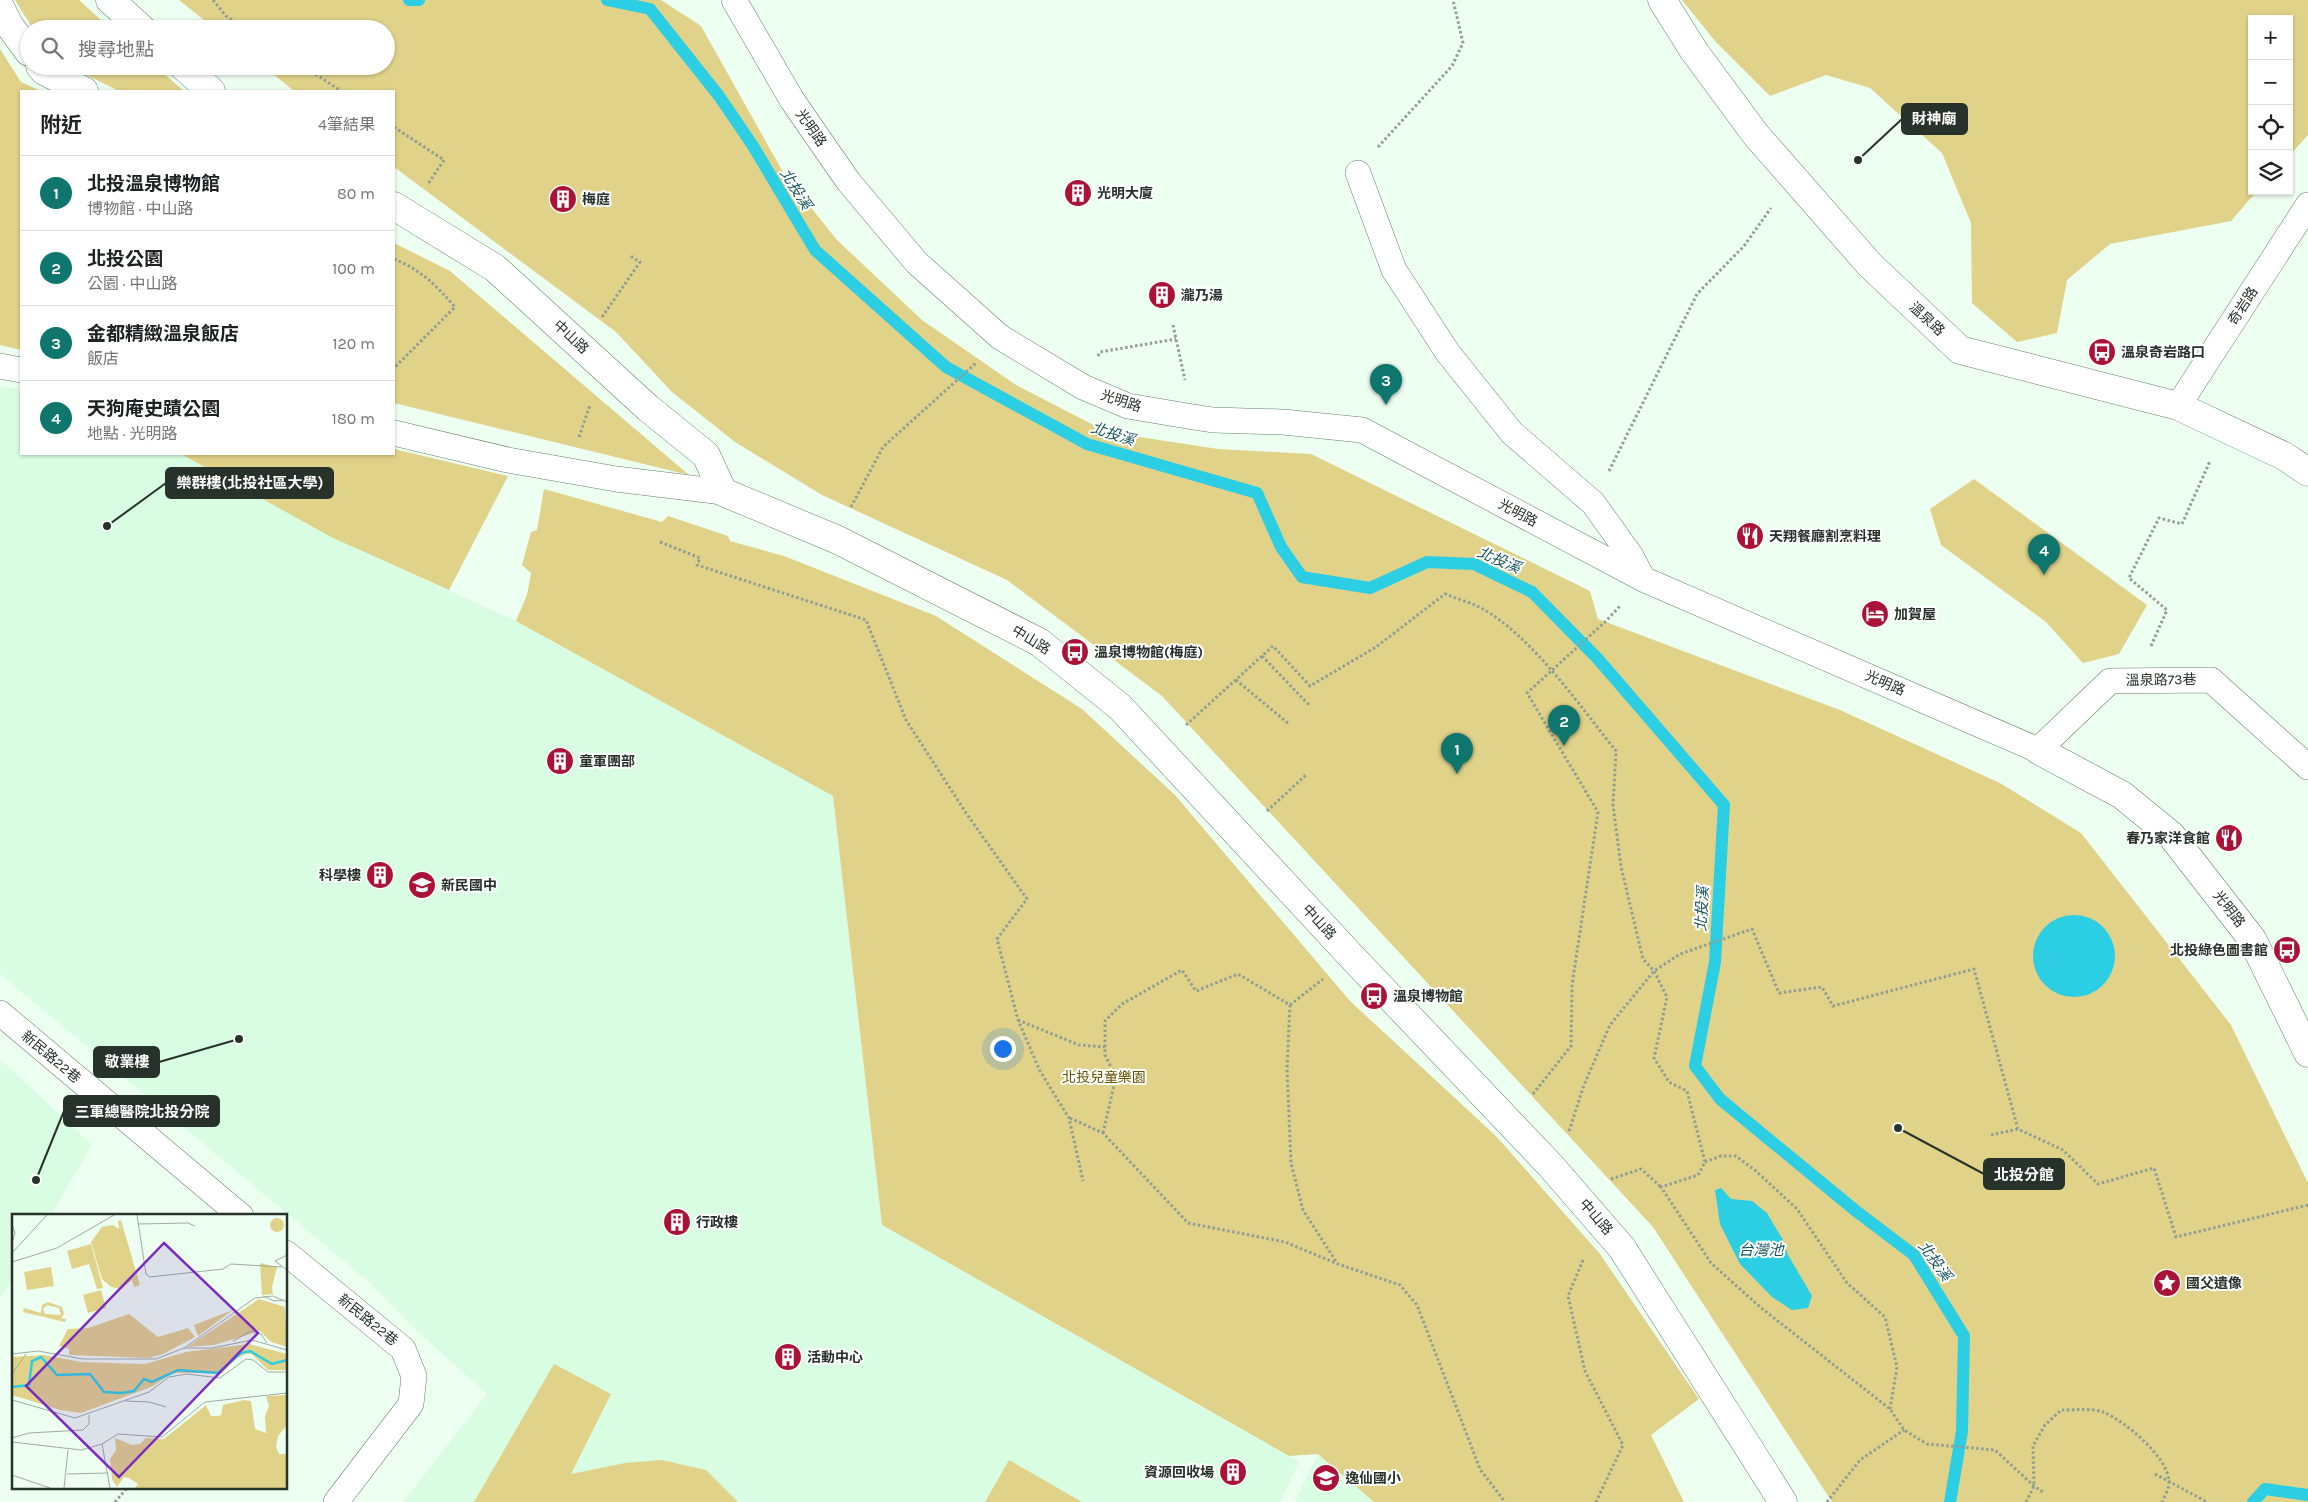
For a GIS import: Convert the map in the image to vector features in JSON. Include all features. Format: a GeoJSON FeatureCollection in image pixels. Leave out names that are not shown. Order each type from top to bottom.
{"type":"FeatureCollection","features":[{"type":"Feature","properties":{"kind":"street"},"geometry":{"type":"LineString","coordinates":[[110,0],[132,20]]}},
{"type":"Feature","properties":{"kind":"street","name":"溫泉路"},"geometry":{"type":"LineString","coordinates":[[1662,0],[1694,51],[1756,135],[1870,265],[1960,350],[2178,406],[2284,456],[2308,472]]}},
{"type":"Feature","properties":{"kind":"street"},"geometry":{"type":"LineString","coordinates":[[0,6],[9,25],[20,40]]}},
{"type":"Feature","properties":{"kind":"street"},"geometry":{"type":"LineString","coordinates":[[52,75],[82,90]]}},
{"type":"Feature","properties":{"kind":"street"},"geometry":{"type":"LineString","coordinates":[[193,75],[210,90]]}},
{"type":"Feature","properties":{"kind":"street","name":"中山路"},"geometry":{"type":"LineString","coordinates":[[395,207],[495,268],[648,408],[706,455],[723,492],[838,540],[1039,642],[1120,707],[1351,956],[1550,1165],[1622,1248],[1783,1502]]}},
{"type":"Feature","properties":{"kind":"street","name":"光明路"},"geometry":{"type":"LineString","coordinates":[[2038,750],[2122,795],[2171,835],[2252,939],[2308,1054]]}},
{"type":"Feature","properties":{"kind":"lane","name":"光明路"},"geometry":{"type":"LineString","coordinates":[[734,0],[792,100],[848,182],[917,263],[1000,337],[1083,387],[1128,406],[1193,417],[1213,420],[1284,422],[1362,430],[1643,579],[2038,750]]}},
{"type":"Feature","properties":{"kind":"lane"},"geometry":{"type":"LineString","coordinates":[[1358,173],[1394,270],[1448,353],[1512,433],[1593,503],[1630,556],[1643,579]]}},
{"type":"Feature","properties":{"kind":"lane","name":"奇岩路"},"geometry":{"type":"LineString","coordinates":[[2178,406],[2308,205]]}},
{"type":"Feature","properties":{"kind":"lane"},"geometry":{"type":"LineString","coordinates":[[0,366],[20,370]]}},
{"type":"Feature","properties":{"kind":"lane","name":"中山路"},"geometry":{"type":"LineString","coordinates":[[395,434],[508,460],[616,479],[723,492]]}},
{"type":"Feature","properties":{"kind":"lane","name":"溫泉路73巷"},"geometry":{"type":"LineString","coordinates":[[2038,750],[2110,681],[2211,680],[2308,767]]}},
{"type":"Feature","properties":{"kind":"lane","name":"新民路22巷"},"geometry":{"type":"LineString","coordinates":[[0,1013],[239,1214]]}},
{"type":"Feature","properties":{"kind":"lane","name":"新民路22巷"},"geometry":{"type":"LineString","coordinates":[[288,1255],[403,1349],[414,1376],[411,1404],[336,1502]]}},
{"type":"Feature","properties":{"kind":"path"},"geometry":{"type":"LineString","coordinates":[[213,0],[226,16],[232,20]]}},
{"type":"Feature","properties":{"kind":"path"},"geometry":{"type":"LineString","coordinates":[[1358,173],[1392,130],[1452,66],[1463,43],[1453,0]]}},
{"type":"Feature","properties":{"kind":"path"},"geometry":{"type":"LineString","coordinates":[[316,75],[339,90]]}},
{"type":"Feature","properties":{"kind":"path"},"geometry":{"type":"LineString","coordinates":[[395,127],[444,160],[426,187]]}},
{"type":"Feature","properties":{"kind":"path"},"geometry":{"type":"LineString","coordinates":[[1593,503],[1697,294],[1744,246],[1774,203]]}},
{"type":"Feature","properties":{"kind":"path"},"geometry":{"type":"LineString","coordinates":[[600,320],[640,262],[629,255]]}},
{"type":"Feature","properties":{"kind":"path"},"geometry":{"type":"LineString","coordinates":[[395,260],[406,264],[434,282],[455,307],[395,367]]}},
{"type":"Feature","properties":{"kind":"path"},"geometry":{"type":"LineString","coordinates":[[1173,325],[1193,417]]}},
{"type":"Feature","properties":{"kind":"path"},"geometry":{"type":"LineString","coordinates":[[1083,387],[1100,352],[1176,339]]}},
{"type":"Feature","properties":{"kind":"path"},"geometry":{"type":"LineString","coordinates":[[849,512],[883,446],[930,402],[980,360]]}},
{"type":"Feature","properties":{"kind":"path"},"geometry":{"type":"LineString","coordinates":[[571,439],[579,436],[593,396]]}},
{"type":"Feature","properties":{"kind":"path"},"geometry":{"type":"LineString","coordinates":[[2135,681],[2167,610],[2129,578],[2159,518],[2182,524],[2224,428]]}},
{"type":"Feature","properties":{"kind":"path"},"geometry":{"type":"LineString","coordinates":[[660,542],[700,558],[697,565],[866,620],[906,720],[966,813],[1026,899],[997,939],[1018,1020],[1040,1071],[1069,1118],[1083,1181]]}},
{"type":"Feature","properties":{"kind":"path"},"geometry":{"type":"LineString","coordinates":[[1182,728],[1273,646],[1310,686],[1376,648],[1445,594],[1481,608],[1509,628],[1551,670],[1616,751],[1613,805],[1621,867],[1643,959],[1654,971],[1667,997],[1654,1058],[1669,1082],[1687,1091],[1705,1162]]}},
{"type":"Feature","properties":{"kind":"path"},"geometry":{"type":"LineString","coordinates":[[1531,1096],[1571,1046],[1572,985],[1598,812],[1527,693],[1606,621]]}},
{"type":"Feature","properties":{"kind":"path"},"geometry":{"type":"LineString","coordinates":[[1262,656],[1309,705]]}},
{"type":"Feature","properties":{"kind":"path"},"geometry":{"type":"LineString","coordinates":[[1236,680],[1289,724]]}},
{"type":"Feature","properties":{"kind":"path"},"geometry":{"type":"LineString","coordinates":[[1264,814],[1307,774]]}},
{"type":"Feature","properties":{"kind":"path"},"geometry":{"type":"LineString","coordinates":[[1569,1132],[1584,1086],[1610,1024],[1654,971],[1680,954],[1752,930],[1779,993],[1822,987],[1832,1006],[1974,969],[2018,1130]]}},
{"type":"Feature","properties":{"kind":"path"},"geometry":{"type":"LineString","coordinates":[[1103,1133],[1116,1078],[1105,1055],[1105,1021],[1122,1004],[1182,970],[1196,991],[1238,974],[1290,1005],[1287,1068],[1291,1163],[1303,1210],[1338,1264]]}},
{"type":"Feature","properties":{"kind":"path"},"geometry":{"type":"LineString","coordinates":[[1018,1020],[1079,1045],[1105,1048]]}},
{"type":"Feature","properties":{"kind":"path"},"geometry":{"type":"LineString","coordinates":[[1069,1118],[1103,1133],[1188,1223],[1285,1242],[1338,1264],[1400,1285],[1417,1305],[1480,1469],[1505,1502]]}},
{"type":"Feature","properties":{"kind":"path"},"geometry":{"type":"LineString","coordinates":[[1991,1135],[2018,1130],[2063,1150],[2098,1184],[2154,1168],[2176,1237],[2308,1206]]}},
{"type":"Feature","properties":{"kind":"path"},"geometry":{"type":"LineString","coordinates":[[1661,1187],[1698,1175],[1705,1162],[1721,1156],[1736,1156],[1756,1171],[1797,1209],[1847,1283],[1886,1317],[1897,1367],[1890,1409]]}},
{"type":"Feature","properties":{"kind":"path"},"geometry":{"type":"LineString","coordinates":[[1610,1179],[1641,1168],[1661,1187],[1711,1263],[1760,1307],[1890,1409],[1904,1430],[1927,1444],[1994,1450],[2043,1492]]}},
{"type":"Feature","properties":{"kind":"path"},"geometry":{"type":"LineString","coordinates":[[1596,1502],[1622,1445],[1585,1371],[1568,1296],[1588,1248],[1622,1248]]}},
{"type":"Feature","properties":{"kind":"path"},"geometry":{"type":"LineString","coordinates":[[2026,1502],[2034,1486],[2033,1446],[2046,1425],[2061,1410],[2102,1412],[2136,1433],[2160,1458],[2169,1483],[2162,1502]]}},
{"type":"Feature","properties":{"kind":"path"},"geometry":{"type":"LineString","coordinates":[[1827,1502],[1860,1460],[1904,1430]]}},
{"type":"Feature","properties":{"kind":"path"},"geometry":{"type":"LineString","coordinates":[[2155,1474],[2207,1502]]}},
{"type":"Feature","properties":{"kind":"path"},"geometry":{"type":"LineString","coordinates":[[115,1502],[125,1490]]}},
{"type":"Feature","properties":{"kind":"shaded area","name":"新民國中"},"geometry":{"type":"Polygon","coordinates":[[[0,386],[20,390],[20,455],[183,455],[333,538],[516,621],[833,796],[882,1225],[1299,1462],[1280,1502],[403,1502],[487,1394],[416,1330],[370,1283],[0,974],[0,386]]]}},
{"type":"Feature","properties":{"kind":"shaded area"},"geometry":{"type":"Polygon","coordinates":[[[0,1059],[92,1145],[51,1214],[12,1214],[12,1279],[0,1299],[0,1059]]]}},
{"type":"Feature","properties":{"kind":"shaded area","name":"逸仙國小"},"geometry":{"type":"Polygon","coordinates":[[[1318,1454],[1374,1502],[1295,1502],[1318,1454]]]}},
{"type":"Feature","properties":{"kind":"green space"},"geometry":{"type":"Polygon","coordinates":[[[15,0],[79,0],[101,20],[27,20],[15,0]]]}},
{"type":"Feature","properties":{"kind":"green space"},"geometry":{"type":"Polygon","coordinates":[[[179,0],[661,0],[701,26],[784,174],[837,240],[922,320],[1016,385],[1107,432],[1218,449],[1311,454],[1590,591],[1598,619],[1840,710],[2000,783],[2081,833],[2231,1025],[2308,1183],[2308,1502],[1832,1502],[1653,1227],[1162,696],[1007,580],[822,495],[735,442],[672,392],[616,332],[395,168],[395,90],[293,90],[274,75],[395,75],[395,20],[204,20],[179,0]]]}},
{"type":"Feature","properties":{"kind":"green space"},"geometry":{"type":"Polygon","coordinates":[[[1682,0],[2308,0],[2308,135],[2293,152],[2293,15],[2248,15],[2248,195],[2254,195],[2231,221],[2110,244],[2067,280],[2057,333],[2017,342],[1972,303],[1971,223],[1942,153],[1870,88],[1826,75],[1770,96],[1715,41],[1682,0]]]}},
{"type":"Feature","properties":{"kind":"green space"},"geometry":{"type":"Polygon","coordinates":[[[0,49],[21,82],[39,90],[20,90],[20,350],[0,345],[0,49]]]}},
{"type":"Feature","properties":{"kind":"green space"},"geometry":{"type":"Polygon","coordinates":[[[86,75],[165,75],[183,90],[117,90],[86,75]]]}},
{"type":"Feature","properties":{"kind":"green space"},"geometry":{"type":"Polygon","coordinates":[[[395,244],[450,271],[689,475],[395,403],[395,244]]]}},
{"type":"Feature","properties":{"kind":"green space"},"geometry":{"type":"Polygon","coordinates":[[[395,449],[508,476],[449,590],[333,538],[183,455],[395,455],[395,449]]]}},
{"type":"Feature","properties":{"kind":"green space"},"geometry":{"type":"Polygon","coordinates":[[[1974,479],[2147,605],[2119,654],[2083,663],[2046,622],[1941,545],[1930,509],[1974,479]]]}},
{"type":"Feature","properties":{"kind":"green space","name":"北投兒童樂園"},"geometry":{"type":"Polygon","coordinates":[[[544,489],[662,522],[668,516],[728,536],[730,541],[784,556],[936,616],[1082,709],[1175,795],[1350,1001],[1496,1136],[1600,1254],[1699,1399],[1651,1435],[1684,1502],[1374,1502],[1318,1454],[1289,1456],[882,1225],[833,796],[516,621],[527,595],[531,573],[522,565],[531,532],[537,530],[544,489]]]}},
{"type":"Feature","properties":{"kind":"green space"},"geometry":{"type":"Polygon","coordinates":[[[554,1364],[611,1394],[571,1474],[625,1463],[662,1460],[706,1470],[738,1502],[474,1502],[554,1364]]]}},
{"type":"Feature","properties":{"kind":"green space"},"geometry":{"type":"Polygon","coordinates":[[[1009,1460],[1082,1502],[985,1502],[1009,1460]]]}},
{"type":"Feature","properties":{"kind":"water"},"geometry":{"type":"Polygon","coordinates":[[[2066,915],[2082,915],[2097,922],[2108,933],[2115,948],[2112,972],[2103,985],[2082,997],[2066,997],[2051,990],[2040,979],[2033,964],[2033,948],[2040,933],[2051,922],[2066,915]]]}},
{"type":"Feature","properties":{"kind":"water","name":"台灣池"},"geometry":{"type":"Polygon","coordinates":[[[1721,1188],[1731,1199],[1752,1201],[1767,1213],[1783,1240],[1788,1255],[1812,1296],[1808,1308],[1792,1310],[1772,1297],[1740,1264],[1720,1224],[1715,1190],[1721,1188]]]}},
{"type":"Feature","properties":{"kind":"waterway","name":"北投溪"},"geometry":{"type":"LineString","coordinates":[[409,0],[419,0]]}},
{"type":"Feature","properties":{"kind":"waterway","name":"北投溪"},"geometry":{"type":"LineString","coordinates":[[607,0],[650,9],[719,96],[753,146],[815,250],[946,367],[1087,444],[1257,493],[1281,547],[1302,577],[1370,588],[1427,562],[1474,564],[1532,592],[1598,659],[1724,805],[1715,962],[1695,1066],[1720,1099],[1856,1211],[1914,1255],[1964,1336],[1962,1431],[1950,1502]]}},
{"type":"Feature","properties":{"kind":"waterway","name":"北投溪"},"geometry":{"type":"LineString","coordinates":[[2253,1502],[2265,1489],[2308,1495]]}},
{"type":"Feature","properties":{"kind":"place","name":"財神廟"},"geometry":{"type":"Point","coordinates":[1858,160]}},
{"type":"Feature","properties":{"kind":"place","name":"光明大廈"},"geometry":{"type":"Point","coordinates":[1078,193]}},
{"type":"Feature","properties":{"kind":"place","name":"梅庭"},"geometry":{"type":"Point","coordinates":[563,199]}},
{"type":"Feature","properties":{"kind":"place","name":"瀧乃湯"},"geometry":{"type":"Point","coordinates":[1162,295]}},
{"type":"Feature","properties":{"kind":"place","name":"溫泉奇岩路口"},"geometry":{"type":"Point","coordinates":[2102,352]}},
{"type":"Feature","properties":{"kind":"place","name":"金都精緻溫泉飯店"},"geometry":{"type":"Point","coordinates":[1386,405]}},
{"type":"Feature","properties":{"kind":"place","name":"樂群樓(北投社區大學)"},"geometry":{"type":"Point","coordinates":[107,526]}},
{"type":"Feature","properties":{"kind":"place","name":"天翔餐廳割烹料理"},"geometry":{"type":"Point","coordinates":[1750,536]}},
{"type":"Feature","properties":{"kind":"place","name":"天狗庵史蹟公園"},"geometry":{"type":"Point","coordinates":[2044,575]}},
{"type":"Feature","properties":{"kind":"place","name":"加賀屋"},"geometry":{"type":"Point","coordinates":[1875,614]}},
{"type":"Feature","properties":{"kind":"place","name":"溫泉博物館(梅庭)"},"geometry":{"type":"Point","coordinates":[1075,652]}},
{"type":"Feature","properties":{"kind":"place","name":"北投公園"},"geometry":{"type":"Point","coordinates":[1564,746]}},
{"type":"Feature","properties":{"kind":"place","name":"童軍團部"},"geometry":{"type":"Point","coordinates":[560,761]}},
{"type":"Feature","properties":{"kind":"place","name":"北投溫泉博物館"},"geometry":{"type":"Point","coordinates":[1457,774]}},
{"type":"Feature","properties":{"kind":"place","name":"春乃家洋食館"},"geometry":{"type":"Point","coordinates":[2229,838]}},
{"type":"Feature","properties":{"kind":"place","name":"科學樓"},"geometry":{"type":"Point","coordinates":[380,875]}},
{"type":"Feature","properties":{"kind":"place","name":"新民國中"},"geometry":{"type":"Point","coordinates":[422,885]}},
{"type":"Feature","properties":{"kind":"place","name":"北投綠色圖書館"},"geometry":{"type":"Point","coordinates":[2287,950]}},
{"type":"Feature","properties":{"kind":"place","name":"溫泉博物館"},"geometry":{"type":"Point","coordinates":[1374,996]}},
{"type":"Feature","properties":{"kind":"place","name":"敬業樓"},"geometry":{"type":"Point","coordinates":[239,1039]}},
{"type":"Feature","properties":{"kind":"place","name":"北投分館"},"geometry":{"type":"Point","coordinates":[1898,1128]}},
{"type":"Feature","properties":{"kind":"place","name":"三軍總醫院北投分院"},"geometry":{"type":"Point","coordinates":[36,1180]}},
{"type":"Feature","properties":{"kind":"place","name":"行政樓"},"geometry":{"type":"Point","coordinates":[677,1222]}},
{"type":"Feature","properties":{"kind":"place","name":"國父遺像"},"geometry":{"type":"Point","coordinates":[2167,1283]}},
{"type":"Feature","properties":{"kind":"place","name":"活動中心"},"geometry":{"type":"Point","coordinates":[788,1357]}},
{"type":"Feature","properties":{"kind":"place","name":"資源回收場"},"geometry":{"type":"Point","coordinates":[1233,1472]}},
{"type":"Feature","properties":{"kind":"place","name":"逸仙國小"},"geometry":{"type":"Point","coordinates":[1326,1478]}}]}
